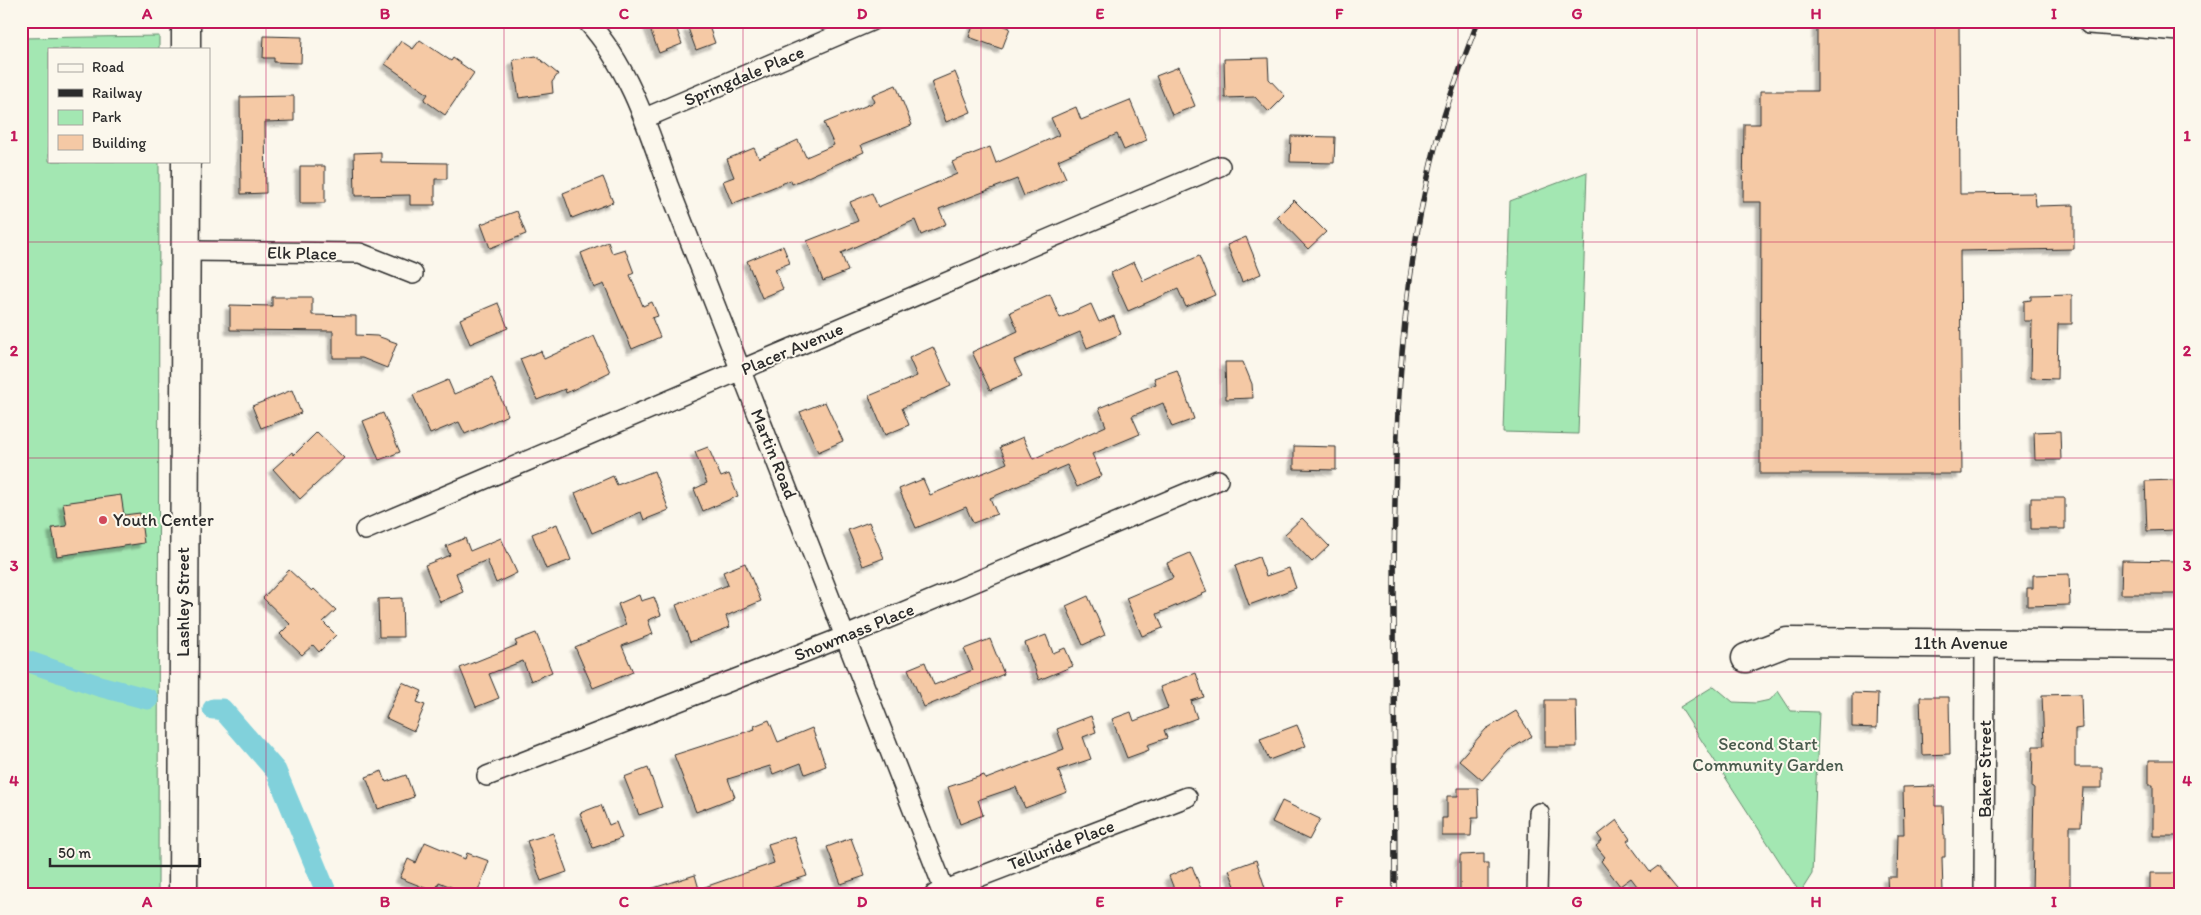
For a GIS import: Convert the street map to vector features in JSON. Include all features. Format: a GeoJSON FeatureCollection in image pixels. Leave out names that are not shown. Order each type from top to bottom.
{"type":"FeatureCollection","features":[{"type":"Feature","properties":{"kind":"street"},"geometry":{"type":"LineString","coordinates":[[186,21],[186,48]]}},
{"type":"Feature","properties":{"kind":"street","name":"Martin Road"},"geometry":{"type":"LineString","coordinates":[[587,21],[626,77],[645,118],[672,195],[846,636],[942,893]]}},
{"type":"Feature","properties":{"kind":"street","name":"Springdale Place"},"geometry":{"type":"LineString","coordinates":[[645,118],[871,21]]}},
{"type":"Feature","properties":{"kind":"street"},"geometry":{"type":"LineString","coordinates":[[2089,24],[2180,31]]}},
{"type":"Feature","properties":{"kind":"street","name":"Lashley Street"},"geometry":{"type":"LineString","coordinates":[[183,894],[186,162]]}},
{"type":"Feature","properties":{"kind":"street","name":"Placer Avenue"},"geometry":{"type":"LineString","coordinates":[[365,530],[1220,166]]}},
{"type":"Feature","properties":{"kind":"street","name":"Elk Place"},"geometry":{"type":"LineString","coordinates":[[186,252],[360,254],[414,274]]}},
{"type":"Feature","properties":{"kind":"street","name":"Snowmass Place"},"geometry":{"type":"LineString","coordinates":[[487,776],[846,636],[1218,480]]}},
{"type":"Feature","properties":{"kind":"street","name":"11th Avenue"},"geometry":{"type":"LineString","coordinates":[[1746,658],[1787,642],[2180,645]]}},
{"type":"Feature","properties":{"kind":"street","name":"Baker Street"},"geometry":{"type":"LineString","coordinates":[[1984,894],[1985,644]]}},
{"type":"Feature","properties":{"kind":"street","name":"Telluride Place"},"geometry":{"type":"LineString","coordinates":[[942,893],[1187,797]]}},
{"type":"Feature","properties":{"kind":"street"},"geometry":{"type":"LineString","coordinates":[[1537,894],[1539,813]]}},
{"type":"Feature","properties":{"kind":"green space"},"geometry":{"type":"Polygon","coordinates":[[[159,36],[159,48],[48,48],[48,162],[159,162],[158,894],[21,894],[21,38],[159,36]]]}},
{"type":"Feature","properties":{"kind":"green space"},"geometry":{"type":"Polygon","coordinates":[[[1587,172],[1578,434],[1503,432],[1510,201],[1587,172]]]}},
{"type":"Feature","properties":{"kind":"green space","name":"Second Start Community Garden"},"geometry":{"type":"Polygon","coordinates":[[[1714,686],[1733,702],[1756,703],[1770,700],[1778,691],[1791,711],[1819,712],[1812,874],[1800,893],[1680,707],[1714,686]]]}},
{"type":"Feature","properties":{"kind":"building"},"geometry":{"type":"Polygon","coordinates":[[[647,21],[674,21],[682,44],[659,53],[647,21]]]}},
{"type":"Feature","properties":{"kind":"building"},"geometry":{"type":"Polygon","coordinates":[[[707,21],[715,43],[696,50],[688,28],[707,21]]]}},
{"type":"Feature","properties":{"kind":"building"},"geometry":{"type":"Polygon","coordinates":[[[975,21],[992,21],[1010,28],[1002,49],[969,37],[975,21]]]}},
{"type":"Feature","properties":{"kind":"building"},"geometry":{"type":"Polygon","coordinates":[[[1817,21],[1959,21],[1960,194],[2035,193],[2036,206],[2074,205],[2074,249],[1960,251],[1962,474],[1760,474],[1761,202],[1743,202],[1744,124],[1760,124],[1760,91],[1817,91],[1817,21]]]}},
{"type":"Feature","properties":{"kind":"building"},"geometry":{"type":"Polygon","coordinates":[[[264,36],[302,37],[301,63],[274,62],[274,58],[263,58],[264,36]]]}},
{"type":"Feature","properties":{"kind":"building"},"geometry":{"type":"Polygon","coordinates":[[[420,40],[451,61],[453,58],[474,73],[445,115],[424,100],[428,94],[385,64],[401,41],[413,49],[420,40]]]}},
{"type":"Feature","properties":{"kind":"building"},"geometry":{"type":"Polygon","coordinates":[[[536,56],[558,74],[552,82],[553,93],[519,98],[513,60],[536,56]]]}},
{"type":"Feature","properties":{"kind":"building"},"geometry":{"type":"Polygon","coordinates":[[[1268,58],[1269,79],[1285,96],[1269,112],[1255,97],[1225,98],[1224,59],[1268,58]]]}},
{"type":"Feature","properties":{"kind":"building"},"geometry":{"type":"Polygon","coordinates":[[[1179,67],[1195,106],[1172,115],[1156,76],[1179,67]]]}},
{"type":"Feature","properties":{"kind":"building"},"geometry":{"type":"Polygon","coordinates":[[[955,72],[971,112],[946,122],[931,82],[955,72]]]}},
{"type":"Feature","properties":{"kind":"building"},"geometry":{"type":"Polygon","coordinates":[[[896,85],[912,125],[861,145],[864,152],[792,184],[791,180],[732,204],[723,181],[734,177],[727,159],[754,148],[759,158],[798,140],[806,157],[834,145],[824,123],[875,102],[872,95],[896,85]]]}},
{"type":"Feature","properties":{"kind":"building"},"geometry":{"type":"Polygon","coordinates":[[[294,96],[294,121],[265,122],[266,193],[241,194],[240,97],[294,96]]]}},
{"type":"Feature","properties":{"kind":"building"},"geometry":{"type":"Polygon","coordinates":[[[1130,100],[1147,140],[1124,150],[1117,134],[1058,160],[1066,178],[1024,196],[1017,179],[939,209],[946,224],[921,235],[915,220],[841,253],[848,271],[823,281],[807,241],[858,221],[850,202],[872,193],[878,207],[957,174],[952,162],[990,147],[996,163],[1059,135],[1051,118],[1076,107],[1081,120],[1130,100]]]}},
{"type":"Feature","properties":{"kind":"building"},"geometry":{"type":"Polygon","coordinates":[[[1291,136],[1335,137],[1334,163],[1290,162],[1291,136]]]}},
{"type":"Feature","properties":{"kind":"building"},"geometry":{"type":"Polygon","coordinates":[[[381,152],[381,162],[447,163],[447,179],[435,179],[435,205],[410,205],[410,195],[355,196],[354,153],[381,152]]]}},
{"type":"Feature","properties":{"kind":"building"},"geometry":{"type":"Polygon","coordinates":[[[300,166],[325,166],[325,203],[300,203],[300,166]]]}},
{"type":"Feature","properties":{"kind":"building"},"geometry":{"type":"Polygon","coordinates":[[[603,177],[613,202],[572,218],[563,193],[603,177]]]}},
{"type":"Feature","properties":{"kind":"building"},"geometry":{"type":"Polygon","coordinates":[[[1294,200],[1326,232],[1308,249],[1277,217],[1294,200]]]}},
{"type":"Feature","properties":{"kind":"building"},"geometry":{"type":"Polygon","coordinates":[[[517,211],[526,234],[490,248],[481,224],[517,211]]]}},
{"type":"Feature","properties":{"kind":"building"},"geometry":{"type":"Polygon","coordinates":[[[1246,237],[1261,274],[1242,282],[1227,245],[1246,237]]]}},
{"type":"Feature","properties":{"kind":"building"},"geometry":{"type":"Polygon","coordinates":[[[608,242],[612,253],[625,249],[634,273],[630,275],[643,306],[652,302],[658,316],[652,318],[660,337],[632,349],[604,284],[594,288],[581,253],[608,242]]]}},
{"type":"Feature","properties":{"kind":"building"},"geometry":{"type":"Polygon","coordinates":[[[783,246],[790,263],[775,269],[783,289],[762,298],[747,261],[783,246]]]}},
{"type":"Feature","properties":{"kind":"building"},"geometry":{"type":"Polygon","coordinates":[[[1199,256],[1215,295],[1186,307],[1178,289],[1128,311],[1111,273],[1134,262],[1143,281],[1199,256]]]}},
{"type":"Feature","properties":{"kind":"building"},"geometry":{"type":"Polygon","coordinates":[[[1050,294],[1060,318],[1091,304],[1099,322],[1114,316],[1121,334],[1087,348],[1080,332],[1014,360],[1022,376],[990,390],[972,352],[1018,331],[1010,312],[1050,294]]]}},
{"type":"Feature","properties":{"kind":"building"},"geometry":{"type":"Polygon","coordinates":[[[2072,295],[2072,324],[2058,324],[2057,379],[2031,378],[2032,321],[2024,321],[2024,301],[2031,300],[2031,296],[2072,295]]]}},
{"type":"Feature","properties":{"kind":"building"},"geometry":{"type":"Polygon","coordinates":[[[272,297],[312,297],[312,315],[356,316],[356,335],[377,336],[397,343],[387,368],[362,358],[333,358],[333,331],[230,330],[230,305],[272,306],[272,297]]]}},
{"type":"Feature","properties":{"kind":"building"},"geometry":{"type":"Polygon","coordinates":[[[498,303],[508,328],[470,344],[460,319],[498,303]]]}},
{"type":"Feature","properties":{"kind":"building"},"geometry":{"type":"Polygon","coordinates":[[[594,336],[610,372],[566,393],[565,389],[537,400],[520,359],[541,351],[544,359],[594,336]]]}},
{"type":"Feature","properties":{"kind":"building"},"geometry":{"type":"Polygon","coordinates":[[[933,347],[951,386],[902,408],[909,425],[885,435],[869,396],[917,376],[909,358],[933,347]]]}},
{"type":"Feature","properties":{"kind":"building"},"geometry":{"type":"Polygon","coordinates":[[[1225,362],[1243,362],[1252,384],[1253,398],[1226,399],[1225,362]]]}},
{"type":"Feature","properties":{"kind":"building"},"geometry":{"type":"Polygon","coordinates":[[[1177,370],[1194,419],[1172,427],[1163,403],[1132,416],[1140,434],[1092,454],[1102,476],[1077,487],[1067,465],[990,498],[997,514],[973,523],[966,507],[916,528],[899,489],[923,479],[930,495],[1007,463],[1000,447],[1023,437],[1033,459],[1106,426],[1099,408],[1156,384],[1154,378],[1177,370]]]}},
{"type":"Feature","properties":{"kind":"building"},"geometry":{"type":"Polygon","coordinates":[[[492,378],[508,415],[465,434],[459,422],[430,434],[413,395],[448,380],[454,394],[492,378]]]}},
{"type":"Feature","properties":{"kind":"building"},"geometry":{"type":"Polygon","coordinates":[[[292,390],[301,413],[261,428],[252,406],[292,390]]]}},
{"type":"Feature","properties":{"kind":"building"},"geometry":{"type":"Polygon","coordinates":[[[825,402],[843,441],[818,452],[800,412],[825,402]]]}},
{"type":"Feature","properties":{"kind":"building"},"geometry":{"type":"Polygon","coordinates":[[[383,413],[400,452],[379,460],[363,421],[383,413]]]}},
{"type":"Feature","properties":{"kind":"building"},"geometry":{"type":"Polygon","coordinates":[[[2060,431],[2061,460],[2035,460],[2034,432],[2060,431]]]}},
{"type":"Feature","properties":{"kind":"building"},"geometry":{"type":"Polygon","coordinates":[[[317,432],[344,458],[300,499],[273,469],[292,452],[294,455],[317,432]]]}},
{"type":"Feature","properties":{"kind":"building"},"geometry":{"type":"Polygon","coordinates":[[[1294,446],[1336,447],[1336,470],[1294,469],[1294,446]]]}},
{"type":"Feature","properties":{"kind":"building"},"geometry":{"type":"Polygon","coordinates":[[[708,447],[721,477],[729,474],[738,496],[703,511],[694,489],[707,483],[695,452],[708,447]]]}},
{"type":"Feature","properties":{"kind":"building"},"geometry":{"type":"Polygon","coordinates":[[[654,471],[669,510],[644,520],[641,512],[592,533],[575,493],[613,476],[617,485],[654,471]]]}},
{"type":"Feature","properties":{"kind":"building"},"geometry":{"type":"Polygon","coordinates":[[[2174,480],[2176,530],[2147,531],[2145,481],[2174,480]]]}},
{"type":"Feature","properties":{"kind":"building","name":"Youth Center"},"geometry":{"type":"Polygon","coordinates":[[[121,495],[124,515],[140,513],[144,543],[57,556],[52,528],[67,526],[63,503],[121,495]]]}},
{"type":"Feature","properties":{"kind":"building"},"geometry":{"type":"Polygon","coordinates":[[[2031,498],[2065,498],[2065,529],[2031,529],[2031,498]]]}},
{"type":"Feature","properties":{"kind":"building"},"geometry":{"type":"Polygon","coordinates":[[[1302,518],[1329,546],[1312,562],[1285,534],[1302,518]]]}},
{"type":"Feature","properties":{"kind":"building"},"geometry":{"type":"Polygon","coordinates":[[[869,522],[884,558],[863,566],[848,530],[869,522]]]}},
{"type":"Feature","properties":{"kind":"building"},"geometry":{"type":"Polygon","coordinates":[[[557,524],[571,560],[546,569],[532,534],[557,524]]]}},
{"type":"Feature","properties":{"kind":"building"},"geometry":{"type":"Polygon","coordinates":[[[465,538],[470,551],[501,538],[517,573],[496,583],[487,560],[456,573],[463,592],[440,602],[425,565],[450,555],[446,546],[465,538]]]}},
{"type":"Feature","properties":{"kind":"building"},"geometry":{"type":"Polygon","coordinates":[[[1190,553],[1207,592],[1157,614],[1163,628],[1142,636],[1126,598],[1173,578],[1167,563],[1190,553]]]}},
{"type":"Feature","properties":{"kind":"building"},"geometry":{"type":"Polygon","coordinates":[[[1259,557],[1266,576],[1289,568],[1296,588],[1249,605],[1235,566],[1259,557]]]}},
{"type":"Feature","properties":{"kind":"building"},"geometry":{"type":"Polygon","coordinates":[[[2122,560],[2180,561],[2180,594],[2121,594],[2122,560]]]}},
{"type":"Feature","properties":{"kind":"building"},"geometry":{"type":"Polygon","coordinates":[[[745,563],[761,601],[726,616],[730,627],[690,642],[676,605],[728,585],[723,572],[745,563]]]}},
{"type":"Feature","properties":{"kind":"building"},"geometry":{"type":"Polygon","coordinates":[[[289,570],[312,591],[314,589],[336,610],[323,622],[336,635],[319,652],[313,645],[302,655],[280,634],[290,624],[263,598],[289,570]]]}},
{"type":"Feature","properties":{"kind":"building"},"geometry":{"type":"Polygon","coordinates":[[[2069,574],[2070,605],[2027,606],[2027,588],[2033,588],[2033,575],[2069,574]]]}},
{"type":"Feature","properties":{"kind":"building"},"geometry":{"type":"Polygon","coordinates":[[[639,595],[641,601],[654,597],[661,615],[648,620],[653,634],[622,646],[633,672],[593,688],[575,647],[626,625],[618,604],[639,595]]]}},
{"type":"Feature","properties":{"kind":"building"},"geometry":{"type":"Polygon","coordinates":[[[1088,596],[1105,635],[1083,645],[1066,606],[1088,596]]]}},
{"type":"Feature","properties":{"kind":"building"},"geometry":{"type":"Polygon","coordinates":[[[402,598],[403,637],[379,637],[378,599],[402,598]]]}},
{"type":"Feature","properties":{"kind":"building"},"geometry":{"type":"Polygon","coordinates":[[[536,633],[552,672],[531,681],[523,661],[489,674],[499,698],[476,707],[460,668],[517,645],[515,641],[536,633]]]}},
{"type":"Feature","properties":{"kind":"building"},"geometry":{"type":"Polygon","coordinates":[[[1046,635],[1053,653],[1065,648],[1073,666],[1039,680],[1025,643],[1046,635]]]}},
{"type":"Feature","properties":{"kind":"building"},"geometry":{"type":"Polygon","coordinates":[[[990,639],[1004,674],[924,707],[908,669],[925,662],[934,685],[973,670],[964,649],[990,639]]]}},
{"type":"Feature","properties":{"kind":"building"},"geometry":{"type":"Polygon","coordinates":[[[1196,673],[1204,697],[1191,701],[1197,718],[1164,730],[1167,738],[1147,745],[1149,750],[1127,758],[1112,719],[1131,712],[1134,721],[1168,708],[1160,687],[1196,673]]]}},
{"type":"Feature","properties":{"kind":"building"},"geometry":{"type":"Polygon","coordinates":[[[402,682],[422,691],[417,702],[425,705],[414,731],[386,718],[402,682]]]}},
{"type":"Feature","properties":{"kind":"building"},"geometry":{"type":"Polygon","coordinates":[[[1852,693],[1878,694],[1877,728],[1852,727],[1852,693]]]}},
{"type":"Feature","properties":{"kind":"building"},"geometry":{"type":"Polygon","coordinates":[[[2081,694],[2082,728],[2075,729],[2075,767],[2102,767],[2102,788],[2083,788],[2081,826],[2070,826],[2070,894],[2032,894],[2033,746],[2044,746],[2042,695],[2081,694]]]}},
{"type":"Feature","properties":{"kind":"building"},"geometry":{"type":"Polygon","coordinates":[[[1920,697],[1949,697],[1950,754],[1922,755],[1920,697]]]}},
{"type":"Feature","properties":{"kind":"building"},"geometry":{"type":"Polygon","coordinates":[[[1545,700],[1576,700],[1577,747],[1545,747],[1545,700]]]}},
{"type":"Feature","properties":{"kind":"building"},"geometry":{"type":"Polygon","coordinates":[[[1516,711],[1532,736],[1509,750],[1482,780],[1459,760],[1486,729],[1516,711]]]}},
{"type":"Feature","properties":{"kind":"building"},"geometry":{"type":"Polygon","coordinates":[[[1091,716],[1096,732],[1083,737],[1091,759],[1058,770],[1067,792],[1025,808],[1016,787],[978,800],[983,815],[960,824],[948,787],[984,775],[986,779],[1064,749],[1057,729],[1091,716]]]}},
{"type":"Feature","properties":{"kind":"building"},"geometry":{"type":"Polygon","coordinates":[[[769,720],[778,742],[812,728],[826,766],[805,774],[801,763],[773,774],[770,766],[728,779],[735,797],[696,812],[674,755],[755,729],[754,726],[769,720]]]}},
{"type":"Feature","properties":{"kind":"building"},"geometry":{"type":"Polygon","coordinates":[[[1297,725],[1306,746],[1269,760],[1260,739],[1297,725]]]}},
{"type":"Feature","properties":{"kind":"building"},"geometry":{"type":"Polygon","coordinates":[[[2149,760],[2180,760],[2180,836],[2153,836],[2153,785],[2149,785],[2149,760]]]}},
{"type":"Feature","properties":{"kind":"building"},"geometry":{"type":"Polygon","coordinates":[[[648,768],[662,807],[639,815],[624,777],[648,768]]]}},
{"type":"Feature","properties":{"kind":"building"},"geometry":{"type":"Polygon","coordinates":[[[382,771],[386,782],[406,775],[414,797],[378,809],[366,777],[382,771]]]}},
{"type":"Feature","properties":{"kind":"building"},"geometry":{"type":"Polygon","coordinates":[[[1935,786],[1935,806],[1943,806],[1945,857],[1942,857],[1943,894],[1888,894],[1887,877],[1897,877],[1898,834],[1904,834],[1903,787],[1935,786]]]}},
{"type":"Feature","properties":{"kind":"building"},"geometry":{"type":"Polygon","coordinates":[[[1458,788],[1478,788],[1479,818],[1472,818],[1471,836],[1442,836],[1442,818],[1447,818],[1447,796],[1458,796],[1458,788]]]}},
{"type":"Feature","properties":{"kind":"building"},"geometry":{"type":"Polygon","coordinates":[[[1282,801],[1320,819],[1309,840],[1272,822],[1282,801]]]}},
{"type":"Feature","properties":{"kind":"building"},"geometry":{"type":"Polygon","coordinates":[[[601,805],[609,825],[616,822],[622,838],[593,848],[580,813],[601,805]]]}},
{"type":"Feature","properties":{"kind":"building"},"geometry":{"type":"Polygon","coordinates":[[[1617,820],[1630,839],[1627,841],[1650,872],[1658,866],[1681,894],[1643,894],[1631,878],[1620,886],[1601,861],[1605,857],[1596,846],[1602,841],[1598,835],[1617,820]]]}},
{"type":"Feature","properties":{"kind":"building"},"geometry":{"type":"Polygon","coordinates":[[[553,833],[567,872],[541,881],[527,841],[553,833]]]}},
{"type":"Feature","properties":{"kind":"building"},"geometry":{"type":"Polygon","coordinates":[[[794,836],[807,876],[772,887],[775,894],[648,894],[647,890],[695,875],[699,889],[774,863],[768,844],[794,836]]]}},
{"type":"Feature","properties":{"kind":"building"},"geometry":{"type":"Polygon","coordinates":[[[851,838],[865,876],[841,884],[827,847],[851,838]]]}},
{"type":"Feature","properties":{"kind":"building"},"geometry":{"type":"Polygon","coordinates":[[[425,842],[465,859],[467,853],[489,861],[477,894],[468,894],[439,882],[435,892],[400,878],[408,859],[416,863],[425,842]]]}},
{"type":"Feature","properties":{"kind":"building"},"geometry":{"type":"Polygon","coordinates":[[[1484,854],[1484,863],[1488,863],[1488,894],[1460,894],[1460,855],[1484,854]]]}},
{"type":"Feature","properties":{"kind":"building"},"geometry":{"type":"Polygon","coordinates":[[[1256,860],[1267,894],[1238,894],[1229,870],[1256,860]]]}},
{"type":"Feature","properties":{"kind":"building"},"geometry":{"type":"Polygon","coordinates":[[[1192,866],[1203,894],[1176,894],[1169,876],[1192,866]]]}},
{"type":"Feature","properties":{"kind":"building"},"geometry":{"type":"Polygon","coordinates":[[[2150,873],[2175,873],[2175,894],[2150,894],[2150,873]]]}},
{"type":"Feature","properties":{"kind":"waterway"},"geometry":{"type":"LineString","coordinates":[[21,659],[99,686],[148,699]]}},
{"type":"Feature","properties":{"kind":"waterway"},"geometry":{"type":"LineString","coordinates":[[213,709],[222,709],[276,771],[327,894]]}},
{"type":"Feature","properties":{"kind":"railway"},"geometry":{"type":"LineString","coordinates":[[1395,894],[1395,501],[1396,444],[1404,331],[1419,219],[1435,146],[1458,74],[1478,21]]}},
{"type":"Feature","properties":{"kind":"place","name":"Youth Center"},"geometry":{"type":"Point","coordinates":[103,520]}}]}
